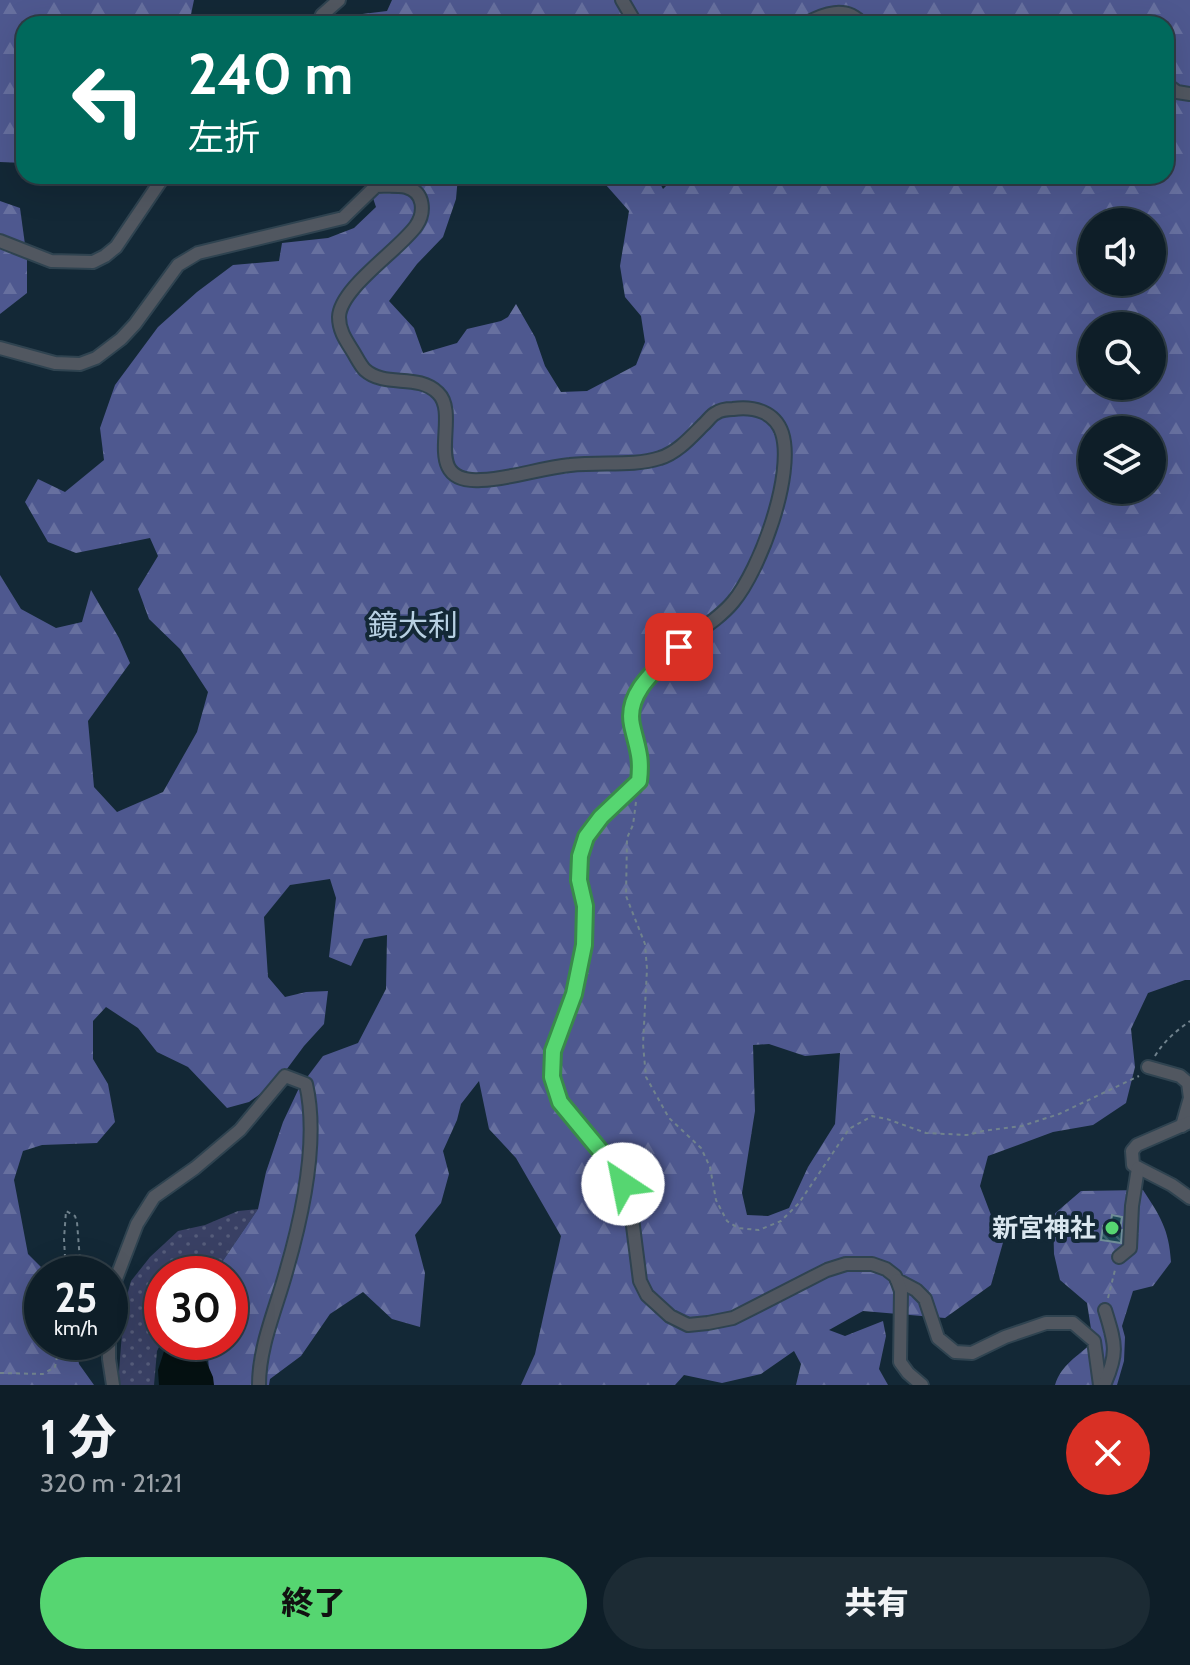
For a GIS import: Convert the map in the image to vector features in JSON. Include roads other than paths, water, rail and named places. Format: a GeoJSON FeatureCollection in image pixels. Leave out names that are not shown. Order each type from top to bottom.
{"type":"FeatureCollection","features":[{"type":"Feature","properties":{"kind":"street"},"geometry":{"type":"LineString","coordinates":[[322,16],[339,0]]}},
{"type":"Feature","properties":{"kind":"street"},"geometry":{"type":"LineString","coordinates":[[822,16],[840,12],[851,16]]}},
{"type":"Feature","properties":{"kind":"street"},"geometry":{"type":"LineString","coordinates":[[0,241],[51,261],[93,262],[116,247],[159,184]]}},
{"type":"Feature","properties":{"kind":"street"},"geometry":{"type":"LineString","coordinates":[[0,348],[55,363],[80,364],[96,358],[135,324],[178,265],[198,253],[343,218],[376,186],[405,187],[418,194],[422,202],[418,223],[346,297],[339,317],[342,335],[364,369],[376,377],[421,383],[438,392],[445,402],[446,456],[449,469],[456,477],[466,481],[487,480],[572,464],[640,462],[663,458],[684,444],[716,412],[736,408],[765,411],[779,424],[785,451],[782,493],[754,570],[733,603],[679,647],[638,690],[631,707],[631,722],[641,763],[639,781],[601,817],[586,837],[580,856],[579,880],[585,906],[584,945],[574,994],[553,1051],[552,1077],[560,1102],[608,1160],[623,1184],[632,1218],[640,1281],[647,1295],[670,1316],[688,1325],[733,1318],[827,1270],[846,1264],[872,1264],[886,1269],[897,1280],[901,1291],[900,1362],[922,1385]]}},
{"type":"Feature","properties":{"kind":"street"},"geometry":{"type":"LineString","coordinates":[[1148,1067],[1180,1076],[1188,1083],[1190,1098],[1186,1124],[1137,1145],[1132,1151],[1133,1165],[1190,1198]]}},
{"type":"Feature","properties":{"kind":"street"},"geometry":{"type":"LineString","coordinates":[[125,1256],[137,1224],[154,1197],[240,1130],[285,1076],[306,1084],[310,1103],[310,1143],[300,1215],[259,1362],[259,1385]]}},
{"type":"Feature","properties":{"kind":"street"},"geometry":{"type":"LineString","coordinates":[[1119,1257],[1130,1248],[1138,1168]]}},
{"type":"Feature","properties":{"kind":"street"},"geometry":{"type":"LineString","coordinates":[[897,1280],[925,1299],[938,1338],[955,1352],[972,1353],[1005,1337],[1046,1323],[1073,1323],[1094,1341],[1102,1385]]}},
{"type":"Feature","properties":{"kind":"street"},"geometry":{"type":"LineString","coordinates":[[1102,1385],[1113,1365],[1115,1344],[1105,1310]]}},
{"type":"Feature","properties":{"kind":"street"},"geometry":{"type":"LineString","coordinates":[[109,1360],[113,1385]]}},
{"type":"Feature","properties":{"kind":"place","name":"新宮神社"},"geometry":{"type":"Point","coordinates":[1112,1228]}},
{"type":"Feature","properties":{"kind":"district","name":"鏡大利"},"geometry":{"type":"Point","coordinates":[413,625]}}]}
